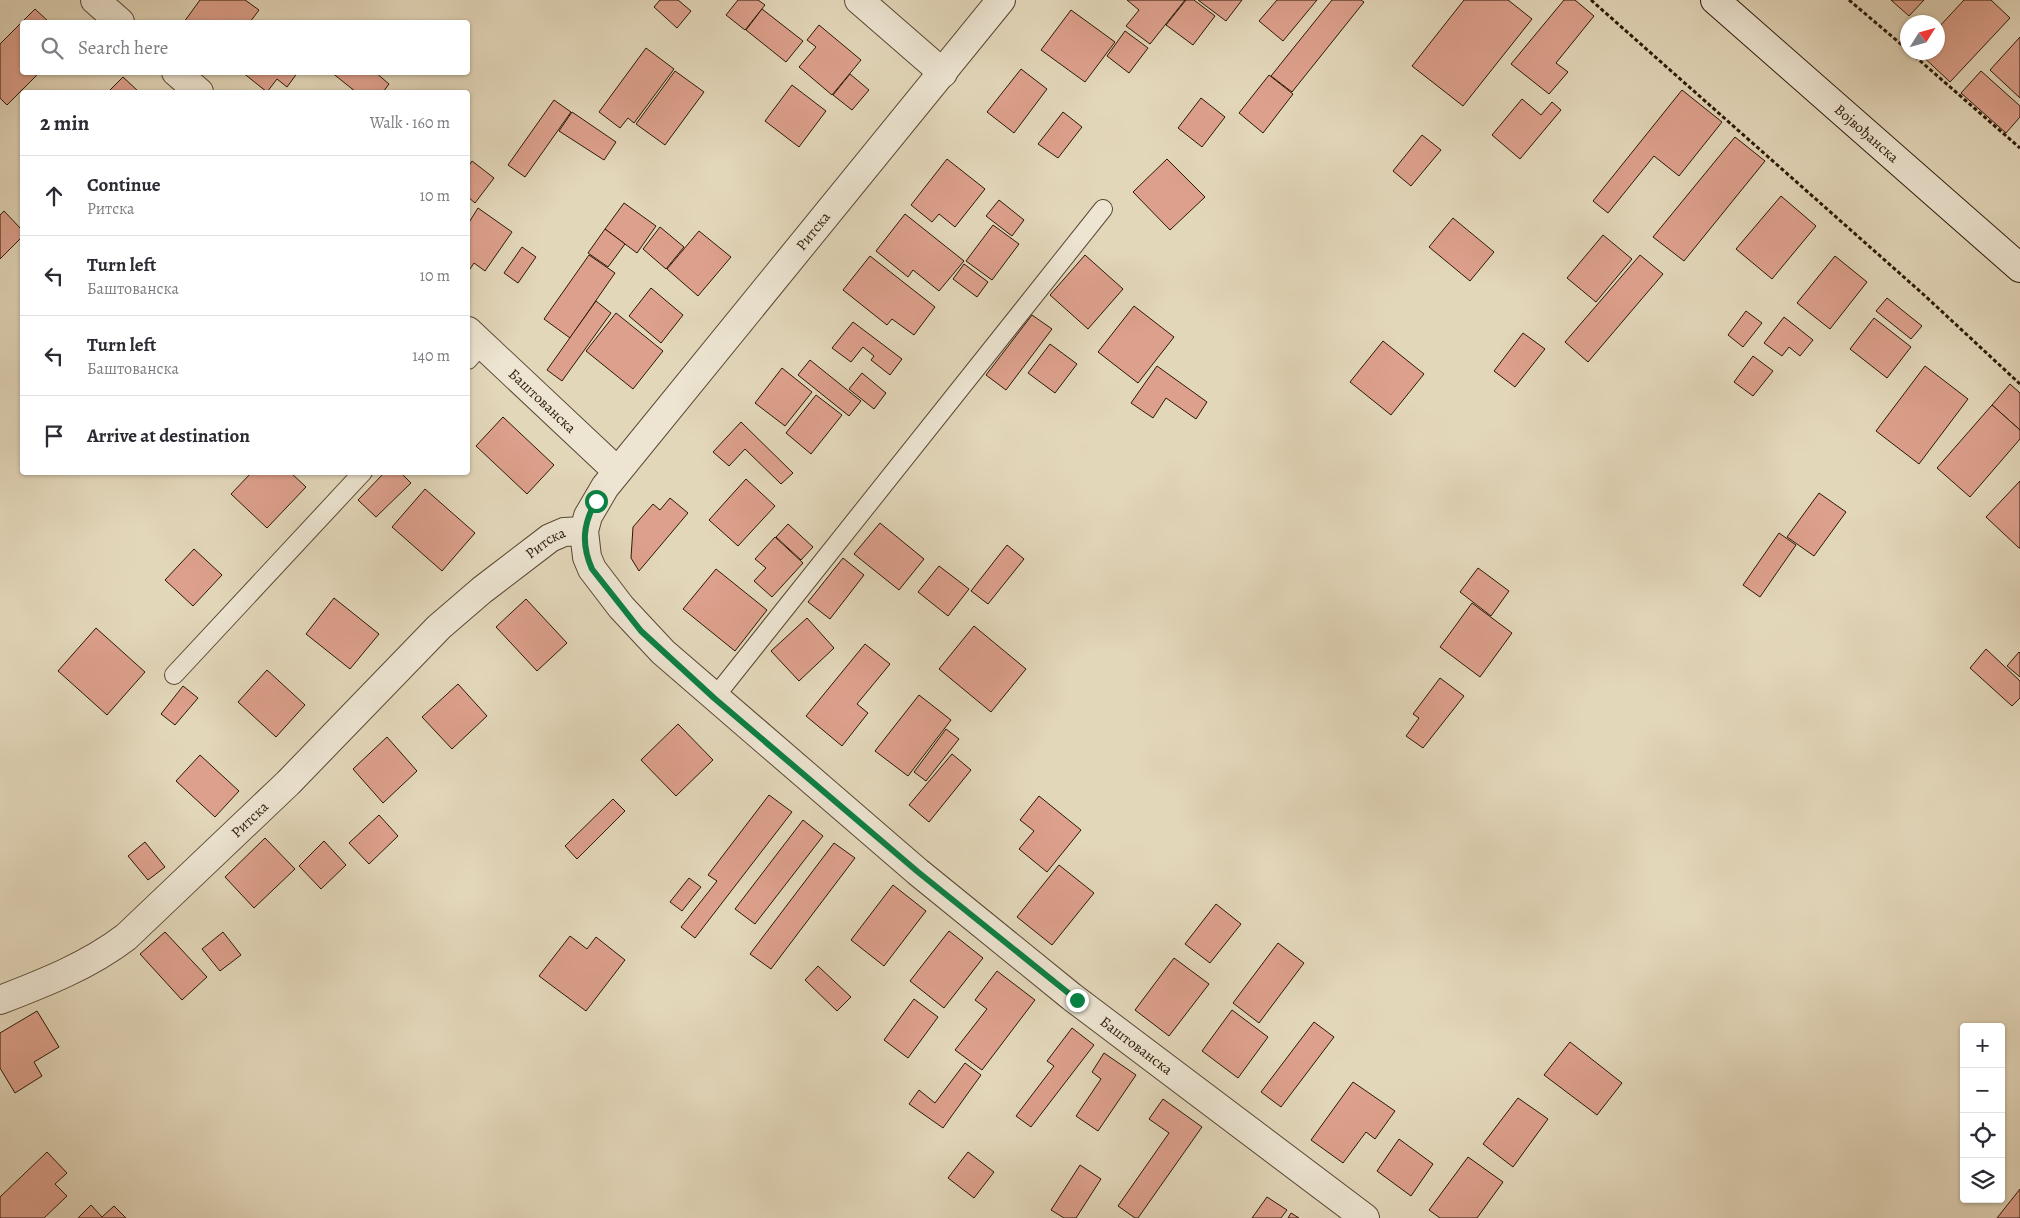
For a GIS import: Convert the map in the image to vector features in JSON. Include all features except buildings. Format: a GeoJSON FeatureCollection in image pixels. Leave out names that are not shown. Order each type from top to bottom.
{"type":"FeatureCollection","features":[{"type":"Feature","properties":{"kind":"street"},"geometry":{"type":"LineString","coordinates":[[95,0],[118,20]]}},
{"type":"Feature","properties":{"kind":"street"},"geometry":{"type":"LineString","coordinates":[[859,0],[943,73]]}},
{"type":"Feature","properties":{"kind":"street","name":"Ритска"},"geometry":{"type":"LineString","coordinates":[[0,1000],[40,985],[78,967],[103,954],[126,937],[288,783],[412,654],[462,607],[550,538],[564,532],[584,530],[588,516],[596,501],[617,471],[1001,0]]}},
{"type":"Feature","properties":{"kind":"street","name":"Војвођанска"},"geometry":{"type":"LineString","coordinates":[[1715,0],[2020,268]]}},
{"type":"Feature","properties":{"kind":"street"},"geometry":{"type":"LineString","coordinates":[[179,75],[197,90]]}},
{"type":"Feature","properties":{"kind":"street","name":"Баштованска"},"geometry":{"type":"LineString","coordinates":[[472,345],[617,471]]}},
{"type":"Feature","properties":{"kind":"street","name":"Баштованска"},"geometry":{"type":"LineString","coordinates":[[584,530],[585,551],[592,569],[621,607],[663,652],[714,698],[918,872],[1072,997],[1365,1218]]}},
{"type":"Feature","properties":{"kind":"lane"},"geometry":{"type":"LineString","coordinates":[[714,698],[1103,209]]}},
{"type":"Feature","properties":{"kind":"lane"},"geometry":{"type":"LineString","coordinates":[[174,675],[360,475]]}},
{"type":"Feature","properties":{"kind":"path"},"geometry":{"type":"LineString","coordinates":[[1591,0],[1923,294],[2020,384]]}},
{"type":"Feature","properties":{"kind":"path"},"geometry":{"type":"LineString","coordinates":[[1850,0],[1900,43]]}},
{"type":"Feature","properties":{"kind":"path"},"geometry":{"type":"LineString","coordinates":[[1919,60],[2020,148]]}},
{"type":"Feature","properties":{"kind":"route"},"geometry":{"type":"LineString","coordinates":[[596,501],[588,516],[584,530],[584,545],[587,558],[592,569],[641,631],[714,698],[918,872],[1077,1000]]}}]}
